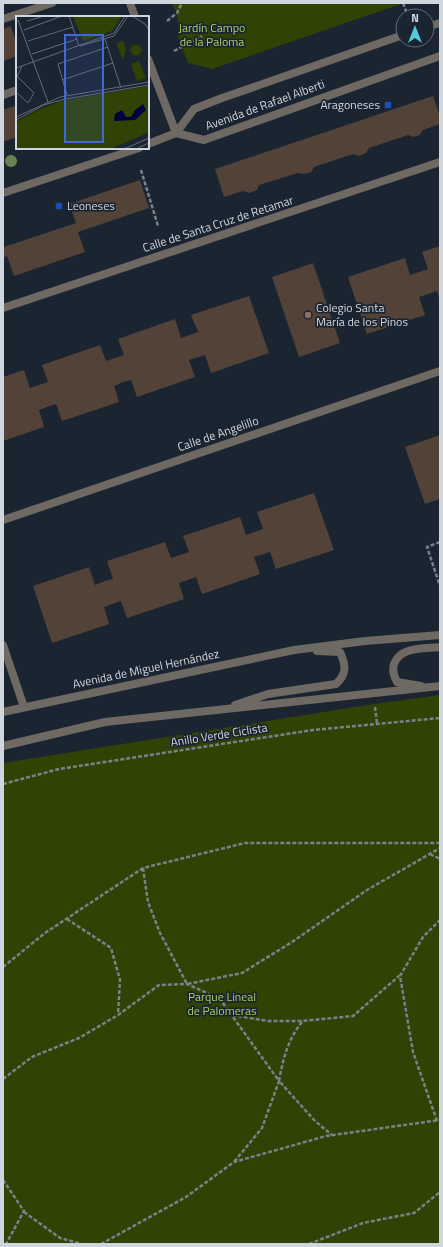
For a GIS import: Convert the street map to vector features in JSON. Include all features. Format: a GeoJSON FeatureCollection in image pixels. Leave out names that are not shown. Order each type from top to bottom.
{"type":"FeatureCollection","features":[{"type":"Feature","properties":{"kind":"street"},"geometry":{"type":"LineString","coordinates":[[3,19],[52,3]]}},
{"type":"Feature","properties":{"kind":"street"},"geometry":{"type":"LineString","coordinates":[[130,3],[135,16]]}},
{"type":"Feature","properties":{"kind":"street","name":"Avenida de Rafael Alberti"},"geometry":{"type":"LineString","coordinates":[[395,38],[194,109],[176,132],[204,140],[440,56]]}},
{"type":"Feature","properties":{"kind":"street"},"geometry":{"type":"LineString","coordinates":[[149,61],[176,132],[149,144]]}},
{"type":"Feature","properties":{"kind":"street"},"geometry":{"type":"LineString","coordinates":[[3,95],[16,90]]}},
{"type":"Feature","properties":{"kind":"street"},"geometry":{"type":"LineString","coordinates":[[3,193],[136,149]]}},
{"type":"Feature","properties":{"kind":"street","name":"Calle de Santa Cruz de Retamar"},"geometry":{"type":"LineString","coordinates":[[3,308],[440,162]]}},
{"type":"Feature","properties":{"kind":"street","name":"Calle de Angelillo"},"geometry":{"type":"LineString","coordinates":[[3,520],[440,371]]}},
{"type":"Feature","properties":{"kind":"street","name":"Avenida de Miguel Hernández"},"geometry":{"type":"LineString","coordinates":[[3,712],[294,650],[365,641],[440,635]]}},
{"type":"Feature","properties":{"kind":"street"},"geometry":{"type":"LineString","coordinates":[[3,645],[24,707]]}},
{"type":"Feature","properties":{"kind":"street","name":"Avenida de Miguel Hernández"},"geometry":{"type":"LineString","coordinates":[[430,687],[398,682],[394,676],[394,666],[398,656],[405,651],[440,647]]}},
{"type":"Feature","properties":{"kind":"street","name":"Avenida de Miguel Hernández"},"geometry":{"type":"LineString","coordinates":[[221,710],[268,694],[336,684],[342,678],[345,671],[345,663],[340,652],[294,650]]}},
{"type":"Feature","properties":{"kind":"street","name":"Avenida de Miguel Hernández"},"geometry":{"type":"LineString","coordinates":[[3,746],[105,722],[440,686]]}},
{"type":"Feature","properties":{"kind":"path"},"geometry":{"type":"LineString","coordinates":[[167,21],[177,13],[182,3]]}},
{"type":"Feature","properties":{"kind":"path"},"geometry":{"type":"LineString","coordinates":[[174,51],[202,36]]}},
{"type":"Feature","properties":{"kind":"path"},"geometry":{"type":"LineString","coordinates":[[141,170],[158,226]]}},
{"type":"Feature","properties":{"kind":"path"},"geometry":{"type":"LineString","coordinates":[[440,542],[427,547],[440,586]]}},
{"type":"Feature","properties":{"kind":"path"},"geometry":{"type":"LineString","coordinates":[[374,704],[377,724]]}},
{"type":"Feature","properties":{"kind":"path","name":"Anillo Verde Ciclista"},"geometry":{"type":"LineString","coordinates":[[3,784],[59,769],[313,730],[440,718]]}},
{"type":"Feature","properties":{"kind":"path"},"geometry":{"type":"LineString","coordinates":[[3,967],[45,933],[143,868],[245,843],[440,843]]}},
{"type":"Feature","properties":{"kind":"path"},"geometry":{"type":"LineString","coordinates":[[3,1079],[32,1057],[79,1038],[118,1015],[159,984],[187,984],[242,973],[292,942],[367,890],[440,848]]}},
{"type":"Feature","properties":{"kind":"path"},"geometry":{"type":"LineString","coordinates":[[430,854],[440,859]]}},
{"type":"Feature","properties":{"kind":"path"},"geometry":{"type":"LineString","coordinates":[[143,868],[148,902],[160,933],[187,984],[220,999],[279,1080],[314,1121],[332,1135]]}},
{"type":"Feature","properties":{"kind":"path"},"geometry":{"type":"LineString","coordinates":[[67,918],[111,948],[120,980],[118,1015]]}},
{"type":"Feature","properties":{"kind":"path"},"geometry":{"type":"LineString","coordinates":[[232,1015],[268,1021],[302,1022],[353,1016],[400,976],[423,937],[440,920]]}},
{"type":"Feature","properties":{"kind":"path"},"geometry":{"type":"LineString","coordinates":[[234,1162],[332,1135],[439,1120],[413,1052],[400,976]]}},
{"type":"Feature","properties":{"kind":"path"},"geometry":{"type":"LineString","coordinates":[[101,1244],[186,1197],[234,1162],[262,1128],[279,1080],[285,1051],[295,1030],[302,1022]]}},
{"type":"Feature","properties":{"kind":"path"},"geometry":{"type":"LineString","coordinates":[[3,1180],[24,1211],[60,1238],[82,1244]]}},
{"type":"Feature","properties":{"kind":"path"},"geometry":{"type":"LineString","coordinates":[[309,1244],[363,1223],[414,1213],[440,1192]]}},
{"type":"Feature","properties":{"kind":"path"},"geometry":{"type":"LineString","coordinates":[[6,1244],[24,1211]]}},
{"type":"Feature","properties":{"kind":"green space","name":"Jardín Campo de la Paloma"},"geometry":{"type":"Polygon","coordinates":[[[171,3],[404,3],[212,69],[188,63],[179,40],[177,13],[171,3]]]}},
{"type":"Feature","properties":{"kind":"green space","name":"Parque Lineal de Palomeras"},"geometry":{"type":"Polygon","coordinates":[[[440,695],[440,1244],[3,1244],[3,763],[374,704],[440,695]]]}},
{"type":"Feature","properties":{"kind":"building"},"geometry":{"type":"Polygon","coordinates":[[[11,26],[16,43],[16,56],[3,61],[3,29],[11,26]]]}},
{"type":"Feature","properties":{"kind":"building"},"geometry":{"type":"Polygon","coordinates":[[[433,96],[440,116],[440,124],[423,130],[420,135],[413,137],[408,135],[369,148],[366,153],[359,156],[353,154],[314,167],[311,172],[304,174],[298,173],[259,185],[257,190],[249,193],[243,191],[224,197],[215,169],[433,96]]]}},
{"type":"Feature","properties":{"kind":"building"},"geometry":{"type":"Polygon","coordinates":[[[16,105],[16,137],[3,142],[3,110],[16,105]]]}},
{"type":"Feature","properties":{"kind":"building"},"geometry":{"type":"Polygon","coordinates":[[[140,180],[149,208],[78,232],[85,252],[14,276],[7,256],[3,258],[3,244],[4,247],[76,223],[69,204],[140,180]]]}},
{"type":"Feature","properties":{"kind":"building"},"geometry":{"type":"Polygon","coordinates":[[[440,246],[440,301],[437,291],[419,297],[425,315],[367,334],[348,277],[405,258],[410,275],[428,269],[422,252],[440,246]]]}},
{"type":"Feature","properties":{"kind":"building"},"geometry":{"type":"Polygon","coordinates":[[[313,263],[340,343],[299,357],[272,277],[313,263]]]}},
{"type":"Feature","properties":{"kind":"building"},"geometry":{"type":"Polygon","coordinates":[[[249,296],[269,353],[211,373],[205,355],[189,360],[195,377],[137,397],[131,380],[123,382],[114,386],[119,402],[62,421],[56,404],[39,410],[44,427],[3,441],[3,377],[24,370],[30,388],[48,382],[42,365],[100,345],[106,361],[124,355],[118,339],[175,319],[181,338],[198,332],[191,315],[249,296]]]}},
{"type":"Feature","properties":{"kind":"building"},"geometry":{"type":"Polygon","coordinates":[[[440,435],[440,499],[425,504],[405,447],[440,435]]]}},
{"type":"Feature","properties":{"kind":"building"},"geometry":{"type":"Polygon","coordinates":[[[314,493],[334,550],[276,569],[270,552],[254,557],[260,574],[202,594],[196,577],[179,583],[184,599],[127,618],[121,601],[104,607],[109,624],[52,643],[33,586],[89,567],[95,585],[113,579],[107,561],[165,542],[171,558],[189,552],[183,536],[240,517],[246,535],[263,529],[257,512],[314,493]]]}},
{"type":"Feature","properties":{"kind":"place","name":"Aragoneses"},"geometry":{"type":"Point","coordinates":[388,105]}},
{"type":"Feature","properties":{"kind":"place","name":"Leoneses"},"geometry":{"type":"Point","coordinates":[59,206]}},
{"type":"Feature","properties":{"kind":"place","name":"Colegio Santa María de los Pinos"},"geometry":{"type":"Point","coordinates":[308,315]}}]}
